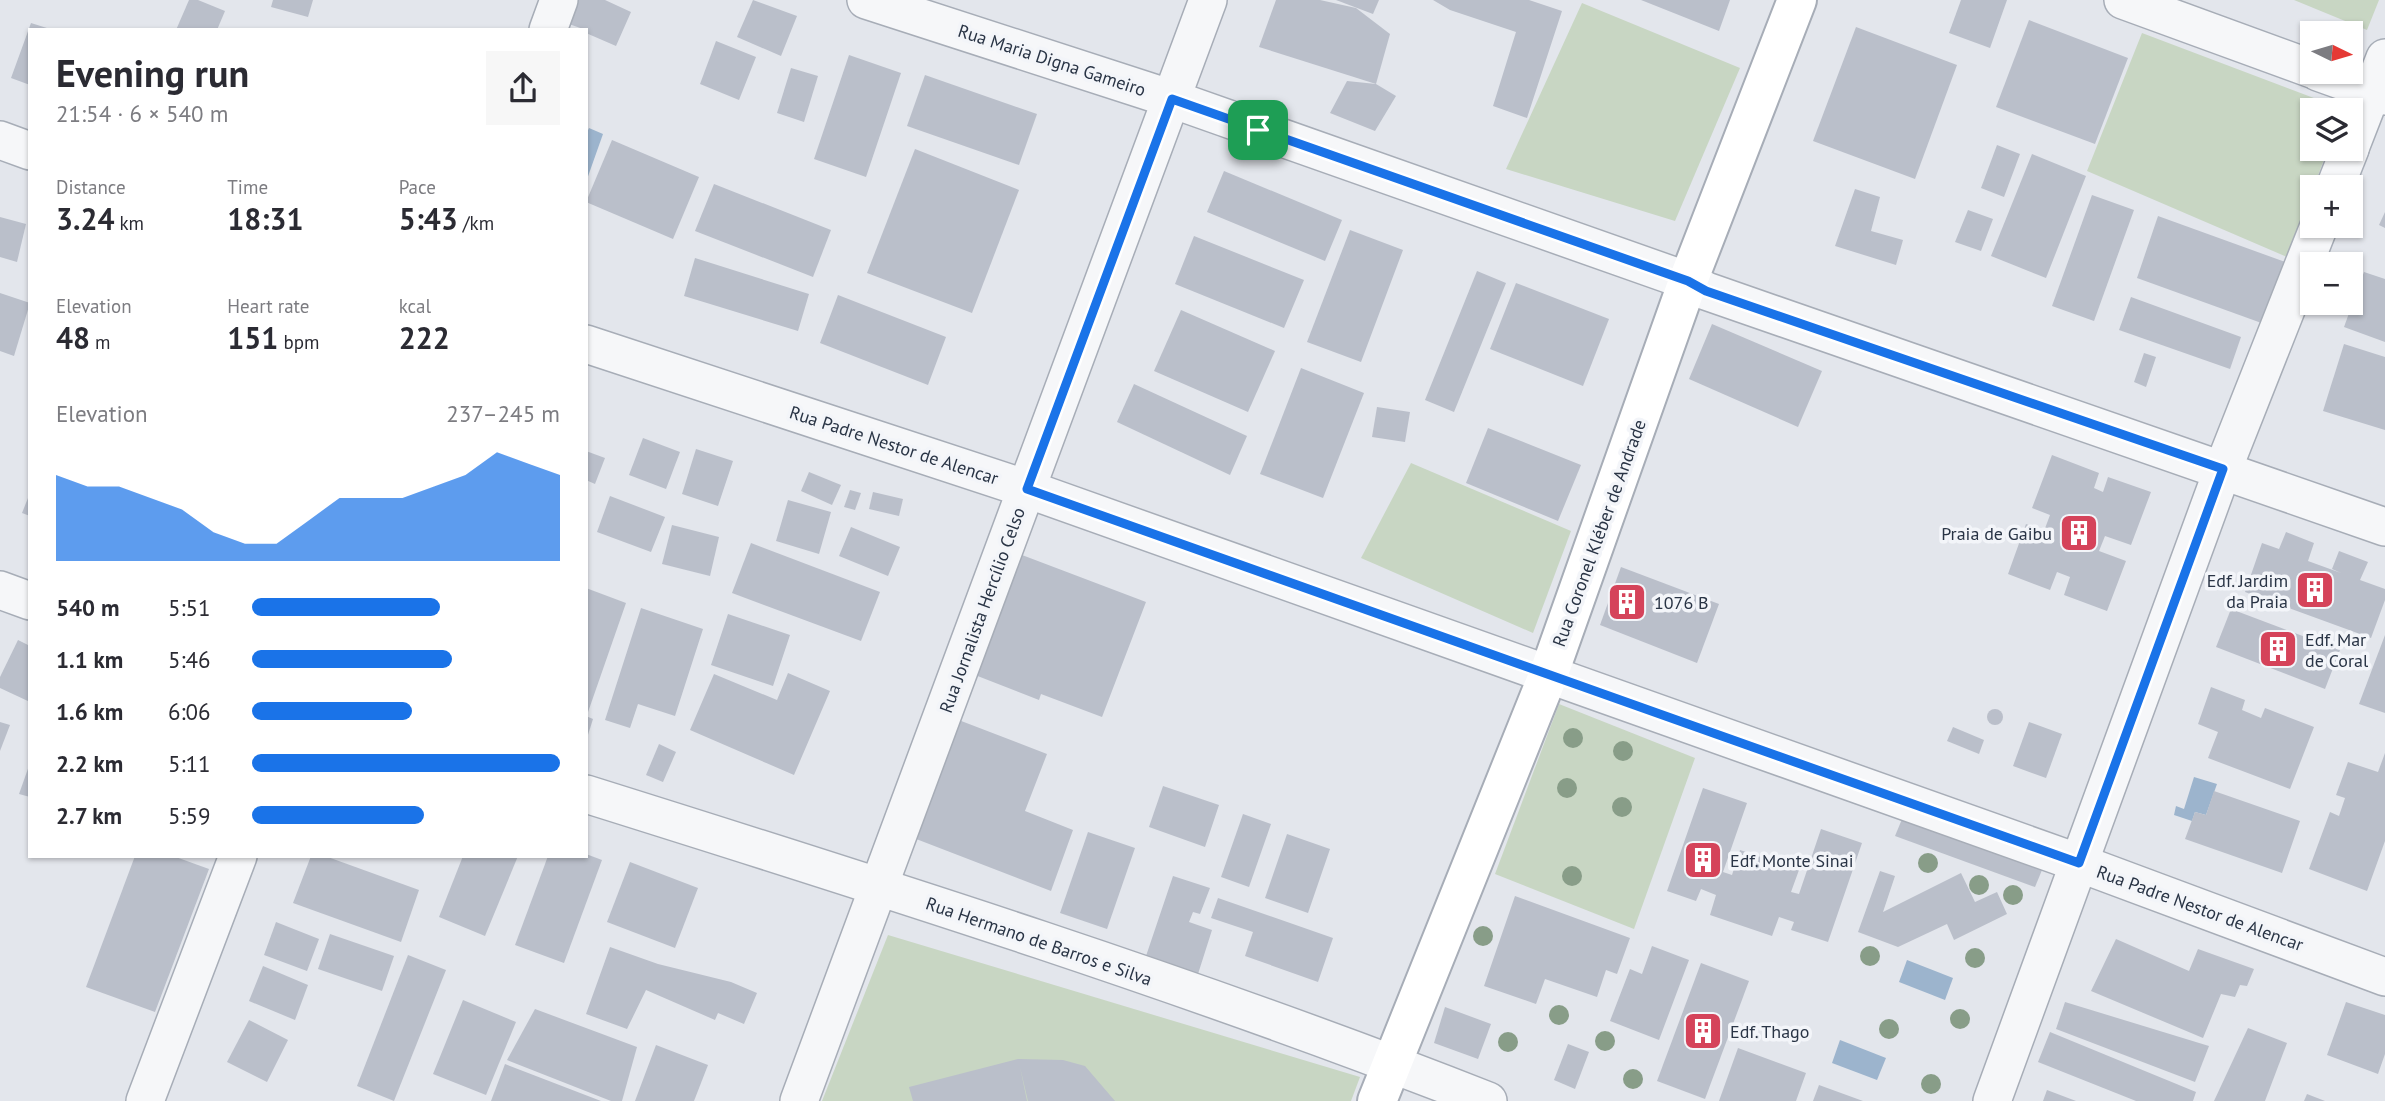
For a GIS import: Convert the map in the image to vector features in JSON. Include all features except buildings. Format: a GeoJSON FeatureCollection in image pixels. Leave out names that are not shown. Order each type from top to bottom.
{"type":"FeatureCollection","features":[{"type":"Feature","properties":{"kind":"main road","name":"Rua Coronel Kléber de Andrade"},"geometry":{"type":"LineString","coordinates":[[1377,1101],[1549,673],[1688,281],[1797,0]]}},
{"type":"Feature","properties":{"kind":"street"},"geometry":{"type":"LineString","coordinates":[[549,28],[559,0]]}},
{"type":"Feature","properties":{"kind":"street","name":"Rua Maria Digna Gameiro"},"geometry":{"type":"LineString","coordinates":[[866,0],[1172,99],[1688,281],[1706,291],[2385,527]]}},
{"type":"Feature","properties":{"kind":"street","name":"Rua Jornalista Hercílio Celso"},"geometry":{"type":"LineString","coordinates":[[799,1101],[1208,0]]}},
{"type":"Feature","properties":{"kind":"street"},"geometry":{"type":"LineString","coordinates":[[2123,0],[2300,65]]}},
{"type":"Feature","properties":{"kind":"street"},"geometry":{"type":"LineString","coordinates":[[2363,79],[2381,82],[2363,120]]}},
{"type":"Feature","properties":{"kind":"street"},"geometry":{"type":"LineString","coordinates":[[0,141],[28,150]]}},
{"type":"Feature","properties":{"kind":"street"},"geometry":{"type":"LineString","coordinates":[[1992,1101],[2223,469],[2314,238]]}},
{"type":"Feature","properties":{"kind":"street","name":"Rua Padre Nestor de Alencar"},"geometry":{"type":"LineString","coordinates":[[588,345],[1027,489],[2079,863],[2385,977]]}},
{"type":"Feature","properties":{"kind":"street"},"geometry":{"type":"LineString","coordinates":[[0,590],[28,600]]}},
{"type":"Feature","properties":{"kind":"street","name":"Rua Hermano de Barros e Silva"},"geometry":{"type":"LineString","coordinates":[[588,795],[879,886],[1392,1063],[1488,1101]]}},
{"type":"Feature","properties":{"kind":"street"},"geometry":{"type":"LineString","coordinates":[[145,1101],[236,858]]}},
{"type":"Feature","properties":{"kind":"green space"},"geometry":{"type":"Polygon","coordinates":[[[2294,0],[2379,0],[2367,30],[2363,28],[2363,21],[2345,21],[2294,0]]]}},
{"type":"Feature","properties":{"kind":"green space"},"geometry":{"type":"Polygon","coordinates":[[[1582,3],[1740,68],[1675,221],[1506,169],[1582,3]]]}},
{"type":"Feature","properties":{"kind":"green space"},"geometry":{"type":"Polygon","coordinates":[[[2142,33],[2314,98],[2300,98],[2300,161],[2323,161],[2318,175],[2300,175],[2300,223],[2287,257],[2087,171],[2142,33]]]}},
{"type":"Feature","properties":{"kind":"green space"},"geometry":{"type":"Polygon","coordinates":[[[1411,463],[1571,531],[1533,633],[1361,558],[1411,463]]]}},
{"type":"Feature","properties":{"kind":"green space"},"geometry":{"type":"Polygon","coordinates":[[[1559,704],[1695,758],[1634,929],[1495,874],[1559,704]]]}},
{"type":"Feature","properties":{"kind":"green space"},"geometry":{"type":"Polygon","coordinates":[[[888,935],[1360,1077],[1351,1101],[822,1101],[888,935]]]}},
{"type":"Feature","properties":{"kind":"water"},"geometry":{"type":"Polygon","coordinates":[[[589,128],[603,134],[588,176],[589,128]]]}},
{"type":"Feature","properties":{"kind":"water"},"geometry":{"type":"Polygon","coordinates":[[[2194,777],[2217,784],[2206,815],[2195,812],[2192,821],[2174,815],[2176,806],[2184,809],[2194,777]]]}},
{"type":"Feature","properties":{"kind":"water"},"geometry":{"type":"Polygon","coordinates":[[[1907,960],[1953,978],[1945,1000],[1899,982],[1907,960]]]}},
{"type":"Feature","properties":{"kind":"water"},"geometry":{"type":"Polygon","coordinates":[[[1840,1040],[1886,1058],[1877,1080],[1832,1063],[1840,1040]]]}},
{"type":"Feature","properties":{"kind":"place","name":"Praia de Gaibu"},"geometry":{"type":"Point","coordinates":[2079,533]}},
{"type":"Feature","properties":{"kind":"place","name":"Edf. Jardim da Praia"},"geometry":{"type":"Point","coordinates":[2315,590]}},
{"type":"Feature","properties":{"kind":"place","name":"1076 B"},"geometry":{"type":"Point","coordinates":[1627,602]}},
{"type":"Feature","properties":{"kind":"place","name":"Edf. Mar de Coral"},"geometry":{"type":"Point","coordinates":[2278,649]}},
{"type":"Feature","properties":{"kind":"place","name":"Edf. Monte Sinai"},"geometry":{"type":"Point","coordinates":[1703,860]}},
{"type":"Feature","properties":{"kind":"place","name":"Edf. Thago"},"geometry":{"type":"Point","coordinates":[1703,1031]}},
{"type":"Feature","properties":{"kind":"route"},"geometry":{"type":"LineString","coordinates":[[1172,99],[1258,130],[1688,281],[1706,291],[2223,469],[2079,863],[1027,489],[1172,99]]}}]}
